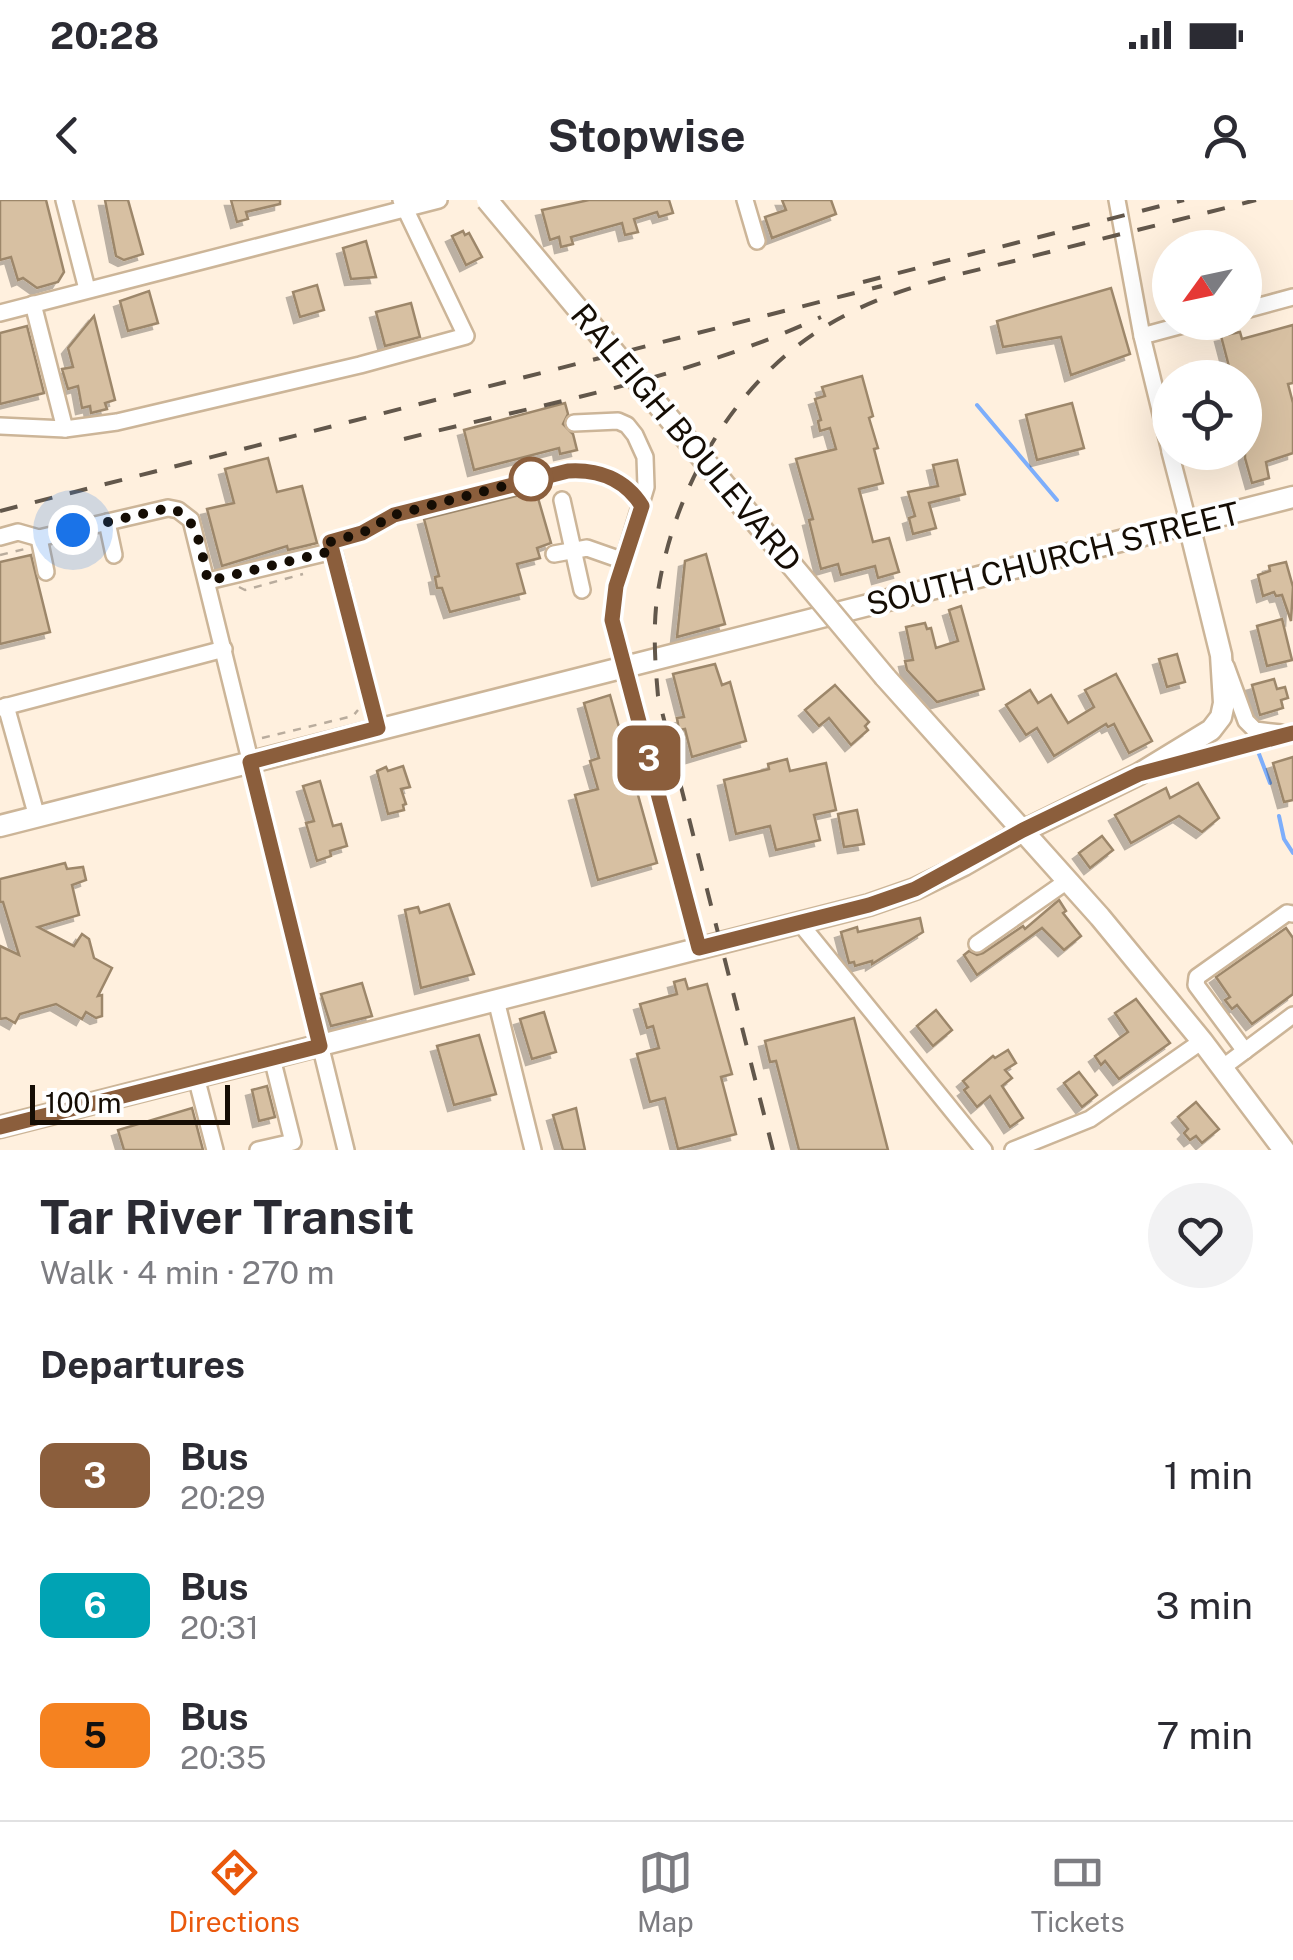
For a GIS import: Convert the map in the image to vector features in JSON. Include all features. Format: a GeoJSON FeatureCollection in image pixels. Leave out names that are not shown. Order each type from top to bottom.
{"type":"FeatureCollection","features":[{"type":"Feature","properties":{"kind":"main road","name":"RALEIGH BOULEVARD"},"geometry":{"type":"LineString","coordinates":[[487,200],[884,677],[1023,830],[1168,1001],[1284,1150]]}},
{"type":"Feature","properties":{"kind":"main road","name":"SOUTH CHURCH STREET"},"geometry":{"type":"LineString","coordinates":[[0,826],[253,754],[626,668],[1293,498]]}},
{"type":"Feature","properties":{"kind":"main road"},"geometry":{"type":"LineString","coordinates":[[0,1127],[869,905],[915,889],[1023,830],[1139,774],[1211,730],[1224,703],[1221,655],[1188,525]]}},
{"type":"Feature","properties":{"kind":"street"},"geometry":{"type":"LineString","coordinates":[[64,200],[87,290]]}},
{"type":"Feature","properties":{"kind":"street"},"geometry":{"type":"LineString","coordinates":[[0,313],[402,204],[439,200]]}},
{"type":"Feature","properties":{"kind":"street"},"geometry":{"type":"LineString","coordinates":[[745,200],[757,241]]}},
{"type":"Feature","properties":{"kind":"street"},"geometry":{"type":"LineString","coordinates":[[1117,200],[1152,377]]}},
{"type":"Feature","properties":{"kind":"street"},"geometry":{"type":"LineString","coordinates":[[0,426],[65,429],[118,422],[466,336],[402,204]]}},
{"type":"Feature","properties":{"kind":"street"},"geometry":{"type":"LineString","coordinates":[[1262,306],[1293,298]]}},
{"type":"Feature","properties":{"kind":"street"},"geometry":{"type":"LineString","coordinates":[[33,304],[65,429]]}},
{"type":"Feature","properties":{"kind":"street"},"geometry":{"type":"LineString","coordinates":[[1142,336],[1152,333]]}},
{"type":"Feature","properties":{"kind":"street"},"geometry":{"type":"LineString","coordinates":[[574,422],[618,420],[635,435],[645,457],[642,506],[613,599],[612,620],[699,948]]}},
{"type":"Feature","properties":{"kind":"street"},"geometry":{"type":"LineString","coordinates":[[208,581],[332,546],[394,515],[568,471],[582,470],[609,477],[632,492],[642,506]]}},
{"type":"Feature","properties":{"kind":"street"},"geometry":{"type":"LineString","coordinates":[[1174,470],[1188,525]]}},
{"type":"Feature","properties":{"kind":"street"},"geometry":{"type":"LineString","coordinates":[[562,500],[582,590]]}},
{"type":"Feature","properties":{"kind":"street"},"geometry":{"type":"LineString","coordinates":[[35,542],[168,508],[191,520],[253,754],[346,1150]]}},
{"type":"Feature","properties":{"kind":"street"},"geometry":{"type":"LineString","coordinates":[[107,522],[114,555]]}},
{"type":"Feature","properties":{"kind":"street"},"geometry":{"type":"LineString","coordinates":[[0,537],[18,532],[35,542],[46,572]]}},
{"type":"Feature","properties":{"kind":"street"},"geometry":{"type":"LineString","coordinates":[[332,546],[378,728]]}},
{"type":"Feature","properties":{"kind":"street"},"geometry":{"type":"LineString","coordinates":[[554,554],[596,550],[624,561]]}},
{"type":"Feature","properties":{"kind":"street"},"geometry":{"type":"LineString","coordinates":[[37,817],[3,707],[224,649]]}},
{"type":"Feature","properties":{"kind":"street"},"geometry":{"type":"LineString","coordinates":[[1221,655],[1246,722],[1255,730],[1292,733]]}},
{"type":"Feature","properties":{"kind":"street"},"geometry":{"type":"LineString","coordinates":[[1139,774],[1292,733]]}},
{"type":"Feature","properties":{"kind":"street"},"geometry":{"type":"LineString","coordinates":[[978,944],[1067,881]]}},
{"type":"Feature","properties":{"kind":"street"},"geometry":{"type":"LineString","coordinates":[[1245,1051],[1196,985],[1196,977],[1286,913],[1293,914]]}},
{"type":"Feature","properties":{"kind":"street"},"geometry":{"type":"LineString","coordinates":[[800,922],[984,1150]]}},
{"type":"Feature","properties":{"kind":"street"},"geometry":{"type":"LineString","coordinates":[[1168,1001],[1196,985]]}},
{"type":"Feature","properties":{"kind":"street"},"geometry":{"type":"LineString","coordinates":[[496,1000],[534,1150]]}},
{"type":"Feature","properties":{"kind":"street"},"geometry":{"type":"LineString","coordinates":[[1222,1068],[1293,1015]]}},
{"type":"Feature","properties":{"kind":"street"},"geometry":{"type":"LineString","coordinates":[[1014,1150],[1090,1119],[1202,1042]]}},
{"type":"Feature","properties":{"kind":"street"},"geometry":{"type":"LineString","coordinates":[[258,1150],[293,1142],[272,1058]]}},
{"type":"Feature","properties":{"kind":"street"},"geometry":{"type":"LineString","coordinates":[[196,1077],[215,1150]]}},
{"type":"Feature","properties":{"kind":"path"},"geometry":{"type":"LineString","coordinates":[[0,555],[35,542]]}},
{"type":"Feature","properties":{"kind":"path"},"geometry":{"type":"LineString","coordinates":[[230,590],[301,576],[309,568]]}},
{"type":"Feature","properties":{"kind":"path"},"geometry":{"type":"LineString","coordinates":[[253,754],[258,740],[358,712]]}},
{"type":"Feature","properties":{"kind":"building"},"geometry":{"type":"Polygon","coordinates":[[[0,200],[46,200],[64,272],[58,282],[37,288],[23,278],[18,280],[11,257],[0,260],[0,200]]]}},
{"type":"Feature","properties":{"kind":"building"},"geometry":{"type":"Polygon","coordinates":[[[105,200],[128,200],[143,254],[124,260],[116,256],[105,200]]]}},
{"type":"Feature","properties":{"kind":"building"},"geometry":{"type":"Polygon","coordinates":[[[231,200],[280,200],[280,204],[246,212],[248,219],[237,222],[231,200]]]}},
{"type":"Feature","properties":{"kind":"building"},"geometry":{"type":"Polygon","coordinates":[[[589,200],[669,200],[673,213],[659,217],[657,212],[634,219],[638,232],[625,235],[622,223],[571,237],[573,244],[561,247],[559,237],[550,240],[542,210],[589,200]]]}},
{"type":"Feature","properties":{"kind":"building"},"geometry":{"type":"Polygon","coordinates":[[[782,200],[831,200],[836,214],[772,238],[765,217],[786,210],[782,200]]]}},
{"type":"Feature","properties":{"kind":"building"},"geometry":{"type":"Polygon","coordinates":[[[463,231],[465,235],[469,233],[482,257],[466,265],[452,236],[463,231]]]}},
{"type":"Feature","properties":{"kind":"building"},"geometry":{"type":"Polygon","coordinates":[[[366,241],[376,277],[351,279],[343,248],[366,241]]]}},
{"type":"Feature","properties":{"kind":"building"},"geometry":{"type":"Polygon","coordinates":[[[317,285],[324,310],[300,317],[293,292],[317,285]]]}},
{"type":"Feature","properties":{"kind":"building"},"geometry":{"type":"Polygon","coordinates":[[[1111,288],[1130,354],[1071,375],[1061,337],[1003,347],[997,321],[1111,288]]]}},
{"type":"Feature","properties":{"kind":"building"},"geometry":{"type":"Polygon","coordinates":[[[149,291],[158,323],[128,331],[120,301],[149,291]]]}},
{"type":"Feature","properties":{"kind":"building"},"geometry":{"type":"Polygon","coordinates":[[[411,303],[420,337],[385,346],[376,312],[411,303]]]}},
{"type":"Feature","properties":{"kind":"building"},"geometry":{"type":"Polygon","coordinates":[[[94,316],[115,400],[105,403],[107,409],[91,413],[90,406],[82,408],[78,386],[68,389],[62,369],[73,367],[68,348],[94,316]]]}},
{"type":"Feature","properties":{"kind":"building"},"geometry":{"type":"Polygon","coordinates":[[[1293,325],[1293,383],[1288,384],[1293,403],[1293,453],[1266,462],[1269,478],[1252,483],[1248,470],[1262,470],[1262,360],[1227,360],[1222,340],[1262,340],[1262,334],[1293,325]]]}},
{"type":"Feature","properties":{"kind":"building"},"geometry":{"type":"Polygon","coordinates":[[[27,326],[44,393],[0,404],[0,333],[27,326]]]}},
{"type":"Feature","properties":{"kind":"building"},"geometry":{"type":"Polygon","coordinates":[[[862,376],[873,416],[869,418],[883,483],[859,489],[873,542],[889,538],[899,572],[878,578],[875,566],[841,575],[838,564],[821,569],[809,520],[813,519],[796,459],[836,449],[830,428],[820,431],[815,399],[825,396],[822,387],[862,376]]]}},
{"type":"Feature","properties":{"kind":"building"},"geometry":{"type":"Polygon","coordinates":[[[565,403],[568,414],[563,424],[573,434],[577,450],[560,454],[559,448],[474,470],[464,430],[565,403]]]}},
{"type":"Feature","properties":{"kind":"building"},"geometry":{"type":"Polygon","coordinates":[[[1072,403],[1084,448],[1037,460],[1026,415],[1072,403]]]}},
{"type":"Feature","properties":{"kind":"building"},"geometry":{"type":"Polygon","coordinates":[[[268,458],[277,492],[302,486],[317,543],[288,550],[287,546],[222,566],[207,509],[234,503],[225,469],[268,458]]]}},
{"type":"Feature","properties":{"kind":"building"},"geometry":{"type":"Polygon","coordinates":[[[957,460],[965,494],[929,503],[936,528],[913,534],[909,518],[915,516],[908,492],[938,486],[933,465],[957,460]]]}},
{"type":"Feature","properties":{"kind":"building"},"geometry":{"type":"Polygon","coordinates":[[[536,491],[551,543],[537,548],[540,558],[517,564],[525,593],[450,612],[442,588],[437,588],[435,577],[439,576],[424,519],[536,491]]]}},
{"type":"Feature","properties":{"kind":"building"},"geometry":{"type":"Polygon","coordinates":[[[706,554],[725,624],[677,637],[685,561],[706,554]]]}},
{"type":"Feature","properties":{"kind":"building"},"geometry":{"type":"Polygon","coordinates":[[[31,555],[50,632],[0,644],[0,562],[31,555]]]}},
{"type":"Feature","properties":{"kind":"building"},"geometry":{"type":"Polygon","coordinates":[[[1286,562],[1293,587],[1291,621],[1282,595],[1276,596],[1274,592],[1263,596],[1258,575],[1270,571],[1269,566],[1286,562]]]}},
{"type":"Feature","properties":{"kind":"building"},"geometry":{"type":"Polygon","coordinates":[[[961,606],[984,689],[937,702],[907,670],[905,661],[913,660],[906,627],[925,623],[927,629],[931,628],[936,648],[958,641],[949,610],[961,606]]]}},
{"type":"Feature","properties":{"kind":"building"},"geometry":{"type":"Polygon","coordinates":[[[1282,619],[1292,660],[1267,666],[1257,626],[1282,619]]]}},
{"type":"Feature","properties":{"kind":"building"},"geometry":{"type":"Polygon","coordinates":[[[1177,654],[1185,682],[1167,687],[1159,659],[1177,654]]]}},
{"type":"Feature","properties":{"kind":"building"},"geometry":{"type":"Polygon","coordinates":[[[715,664],[722,685],[730,682],[746,741],[692,757],[685,729],[679,730],[677,718],[684,717],[673,674],[715,664]]]}},
{"type":"Feature","properties":{"kind":"building"},"geometry":{"type":"Polygon","coordinates":[[[1116,674],[1152,741],[1129,753],[1114,724],[1106,724],[1054,756],[1037,728],[1026,735],[1006,705],[1030,690],[1038,703],[1051,695],[1068,723],[1094,707],[1085,690],[1116,674]]]}},
{"type":"Feature","properties":{"kind":"building"},"geometry":{"type":"Polygon","coordinates":[[[1274,679],[1277,689],[1285,687],[1288,698],[1281,700],[1283,708],[1260,715],[1252,685],[1274,679]]]}},
{"type":"Feature","properties":{"kind":"building"},"geometry":{"type":"Polygon","coordinates":[[[835,685],[869,722],[865,726],[868,730],[851,745],[829,718],[819,726],[805,710],[835,685]]]}},
{"type":"Feature","properties":{"kind":"building"},"geometry":{"type":"Polygon","coordinates":[[[610,695],[657,863],[598,880],[575,795],[598,789],[590,761],[599,758],[584,703],[610,695]]]}},
{"type":"Feature","properties":{"kind":"building"},"geometry":{"type":"Polygon","coordinates":[[[1293,757],[1293,800],[1284,802],[1273,763],[1293,757]]]}},
{"type":"Feature","properties":{"kind":"building"},"geometry":{"type":"Polygon","coordinates":[[[787,759],[790,771],[826,763],[836,810],[814,815],[820,840],[776,850],[770,826],[736,834],[724,780],[769,769],[768,764],[787,759]]]}},
{"type":"Feature","properties":{"kind":"building"},"geometry":{"type":"Polygon","coordinates":[[[403,766],[410,787],[401,789],[406,804],[404,810],[388,814],[377,771],[403,766]]]}},
{"type":"Feature","properties":{"kind":"building"},"geometry":{"type":"Polygon","coordinates":[[[320,781],[333,826],[341,824],[347,846],[330,851],[331,856],[317,861],[306,823],[314,821],[303,786],[320,781]]]}},
{"type":"Feature","properties":{"kind":"building"},"geometry":{"type":"Polygon","coordinates":[[[1198,783],[1219,818],[1202,832],[1179,816],[1131,843],[1115,815],[1166,788],[1170,798],[1198,783]]]}},
{"type":"Feature","properties":{"kind":"building"},"geometry":{"type":"Polygon","coordinates":[[[857,810],[864,844],[844,847],[838,814],[857,810]]]}},
{"type":"Feature","properties":{"kind":"building"},"geometry":{"type":"Polygon","coordinates":[[[1102,836],[1113,850],[1090,868],[1079,853],[1102,836]]]}},
{"type":"Feature","properties":{"kind":"building"},"geometry":{"type":"Polygon","coordinates":[[[65,863],[67,869],[83,867],[86,880],[72,885],[79,915],[38,927],[74,946],[82,934],[89,939],[94,958],[112,968],[98,996],[102,995],[102,1016],[96,1018],[86,1012],[82,1019],[56,1004],[20,1014],[15,1023],[0,1019],[0,946],[19,955],[0,902],[0,879],[65,863]]]}},
{"type":"Feature","properties":{"kind":"building"},"geometry":{"type":"Polygon","coordinates":[[[1059,900],[1066,911],[1063,913],[1081,936],[1064,950],[1042,928],[977,975],[964,955],[969,951],[983,953],[1023,926],[1025,929],[1059,900]]]}},
{"type":"Feature","properties":{"kind":"building"},"geometry":{"type":"Polygon","coordinates":[[[449,904],[474,974],[421,988],[405,910],[418,907],[420,913],[449,904]]]}},
{"type":"Feature","properties":{"kind":"building"},"geometry":{"type":"Polygon","coordinates":[[[920,918],[923,932],[872,964],[849,963],[841,932],[920,918]]]}},
{"type":"Feature","properties":{"kind":"building"},"geometry":{"type":"Polygon","coordinates":[[[1286,928],[1293,938],[1293,994],[1252,1024],[1237,1005],[1232,1009],[1225,1000],[1230,997],[1216,977],[1286,928]]]}},
{"type":"Feature","properties":{"kind":"building"},"geometry":{"type":"Polygon","coordinates":[[[685,979],[688,989],[707,984],[732,1074],[721,1077],[736,1134],[678,1149],[665,1098],[650,1102],[637,1054],[659,1048],[653,1026],[647,1028],[640,1004],[677,994],[674,982],[685,979]]]}},
{"type":"Feature","properties":{"kind":"building"},"geometry":{"type":"Polygon","coordinates":[[[362,983],[372,1016],[331,1026],[321,994],[362,983]]]}},
{"type":"Feature","properties":{"kind":"building"},"geometry":{"type":"Polygon","coordinates":[[[1136,999],[1170,1043],[1119,1079],[1105,1061],[1101,1065],[1095,1056],[1128,1032],[1115,1013],[1136,999]]]}},
{"type":"Feature","properties":{"kind":"building"},"geometry":{"type":"Polygon","coordinates":[[[936,1010],[952,1030],[933,1046],[917,1026],[936,1010]]]}},
{"type":"Feature","properties":{"kind":"building"},"geometry":{"type":"Polygon","coordinates":[[[544,1012],[556,1052],[532,1059],[520,1019],[544,1012]]]}},
{"type":"Feature","properties":{"kind":"building"},"geometry":{"type":"Polygon","coordinates":[[[854,1018],[888,1150],[799,1150],[776,1061],[770,1062],[765,1041],[854,1018]]]}},
{"type":"Feature","properties":{"kind":"building"},"geometry":{"type":"Polygon","coordinates":[[[479,1035],[496,1094],[454,1105],[437,1046],[479,1035]]]}},
{"type":"Feature","properties":{"kind":"building"},"geometry":{"type":"Polygon","coordinates":[[[1008,1050],[1016,1063],[1005,1070],[1012,1078],[1002,1086],[1023,1118],[1010,1127],[990,1096],[977,1107],[964,1090],[968,1087],[963,1081],[993,1056],[1008,1050]]]}},
{"type":"Feature","properties":{"kind":"building"},"geometry":{"type":"Polygon","coordinates":[[[1079,1072],[1097,1095],[1082,1107],[1064,1083],[1079,1072]]]}},
{"type":"Feature","properties":{"kind":"building"},"geometry":{"type":"Polygon","coordinates":[[[267,1086],[275,1117],[259,1121],[252,1090],[267,1086]]]}},
{"type":"Feature","properties":{"kind":"building"},"geometry":{"type":"Polygon","coordinates":[[[1196,1102],[1219,1129],[1202,1143],[1196,1136],[1190,1140],[1184,1133],[1188,1129],[1178,1117],[1196,1102]]]}},
{"type":"Feature","properties":{"kind":"building"},"geometry":{"type":"Polygon","coordinates":[[[192,1108],[203,1150],[124,1150],[118,1130],[192,1108]]]}},
{"type":"Feature","properties":{"kind":"building"},"geometry":{"type":"Polygon","coordinates":[[[576,1108],[585,1150],[563,1150],[553,1115],[576,1108]]]}},
{"type":"Feature","properties":{"kind":"waterway"},"geometry":{"type":"LineString","coordinates":[[977,405],[1057,500]]}},
{"type":"Feature","properties":{"kind":"waterway"},"geometry":{"type":"LineString","coordinates":[[1259,754],[1270,783]]}},
{"type":"Feature","properties":{"kind":"waterway"},"geometry":{"type":"LineString","coordinates":[[1279,816],[1284,839],[1293,853]]}},
{"type":"Feature","properties":{"kind":"railway"},"geometry":{"type":"LineString","coordinates":[[863,282],[1184,200]]}},
{"type":"Feature","properties":{"kind":"railway"},"geometry":{"type":"LineString","coordinates":[[773,1150],[658,696],[657,598],[665,556],[695,474],[742,400],[772,368],[805,340],[862,307],[948,277],[1256,200]]}},
{"type":"Feature","properties":{"kind":"railway"},"geometry":{"type":"LineString","coordinates":[[0,511],[882,286]]}},
{"type":"Feature","properties":{"kind":"railway"},"geometry":{"type":"LineString","coordinates":[[404,439],[668,373],[821,317]]}},
{"type":"Feature","properties":{"kind":"bus line","name":"3"},"geometry":{"type":"LineString","coordinates":[[0,1127],[320,1046],[250,762],[378,728],[330,542],[362,533],[394,515],[552,474],[582,470],[609,477],[638,499],[642,506],[640,516],[616,586],[612,620],[699,948],[869,905],[915,889],[1023,830],[1139,774],[1293,733]]}},
{"type":"Feature","properties":{"kind":"route"},"geometry":{"type":"LineString","coordinates":[[73,530],[168,508],[178,510],[191,520],[208,581],[332,551],[330,542],[362,533],[394,515],[531,479]]}}]}
